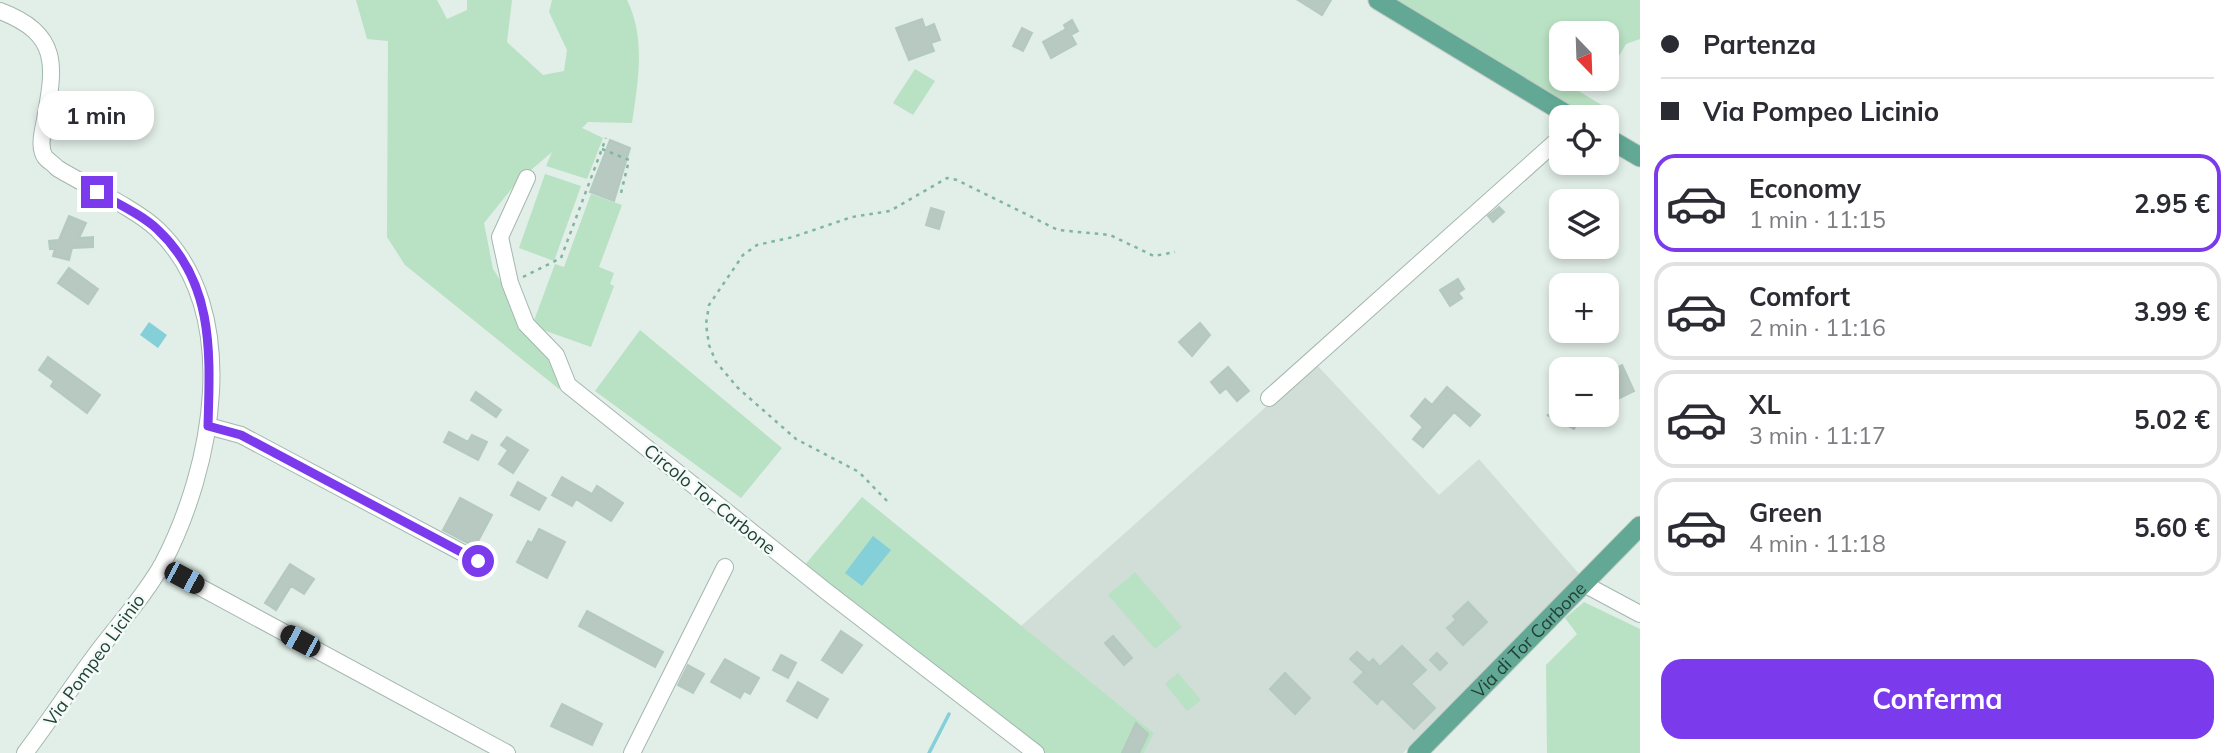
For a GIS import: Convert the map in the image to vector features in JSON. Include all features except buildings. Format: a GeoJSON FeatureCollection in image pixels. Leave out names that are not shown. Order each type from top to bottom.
{"type":"FeatureCollection","features":[{"type":"Feature","properties":{"kind":"main road"},"geometry":{"type":"LineString","coordinates":[[1378,0],[1551,105]]}},
{"type":"Feature","properties":{"kind":"main road"},"geometry":{"type":"LineString","coordinates":[[1619,145],[1640,157]]}},
{"type":"Feature","properties":{"kind":"main road","name":"Via di Tor Carbone"},"geometry":{"type":"LineString","coordinates":[[1417,753],[1640,526]]}},
{"type":"Feature","properties":{"kind":"street","name":"Via Pompeo Licinio"},"geometry":{"type":"LineString","coordinates":[[0,11],[32,27],[51,53],[53,75],[41,143],[44,156],[57,167],[156,228],[179,255],[200,296],[211,354],[208,426],[199,473],[185,517],[161,566],[26,753]]}},
{"type":"Feature","properties":{"kind":"street"},"geometry":{"type":"LineString","coordinates":[[1269,398],[1549,149]]}},
{"type":"Feature","properties":{"kind":"street","name":"Circolo Tor Carbone"},"geometry":{"type":"LineString","coordinates":[[527,178],[500,237],[510,282],[526,324],[556,355],[568,385],[827,592],[1036,753]]}},
{"type":"Feature","properties":{"kind":"street"},"geometry":{"type":"LineString","coordinates":[[208,426],[241,435],[478,561]]}},
{"type":"Feature","properties":{"kind":"street"},"geometry":{"type":"LineString","coordinates":[[161,566],[507,753]]}},
{"type":"Feature","properties":{"kind":"street"},"geometry":{"type":"LineString","coordinates":[[632,753],[725,567]]}},
{"type":"Feature","properties":{"kind":"street"},"geometry":{"type":"LineString","coordinates":[[1584,584],[1640,614]]}},
{"type":"Feature","properties":{"kind":"path"},"geometry":{"type":"LineString","coordinates":[[510,282],[561,258],[606,138]]}},
{"type":"Feature","properties":{"kind":"path"},"geometry":{"type":"LineString","coordinates":[[601,149],[629,160],[621,193]]}},
{"type":"Feature","properties":{"kind":"path"},"geometry":{"type":"LineString","coordinates":[[887,501],[859,472],[796,439],[738,388],[716,362],[706,324],[709,305],[743,255],[757,245],[852,217],[890,211],[947,178],[957,180],[1058,229],[1110,235],[1154,257],[1175,252]]}},
{"type":"Feature","properties":{"kind":"shaded area"},"geometry":{"type":"Polygon","coordinates":[[[1315,363],[1439,495],[1479,459],[1580,575],[1403,753],[1144,753],[1154,733],[1021,626],[1315,363]]]}},
{"type":"Feature","properties":{"kind":"green space"},"geometry":{"type":"Polygon","coordinates":[[[356,0],[437,0],[447,19],[467,10],[467,0],[512,0],[507,42],[543,75],[564,71],[567,50],[549,12],[552,0],[627,0],[637,29],[639,45],[632,123],[588,122],[582,128],[603,138],[587,179],[546,166],[552,152],[517,182],[484,223],[493,269],[527,323],[569,380],[559,389],[405,265],[387,237],[388,41],[367,39],[356,0]]]}},
{"type":"Feature","properties":{"kind":"green space"},"geometry":{"type":"Polygon","coordinates":[[[1394,0],[1640,0],[1640,39],[1626,44],[1619,56],[1619,21],[1549,21],[1549,91],[1579,91],[1602,105],[1565,105],[1394,0]]]}},
{"type":"Feature","properties":{"kind":"green space"},"geometry":{"type":"Polygon","coordinates":[[[915,69],[935,81],[913,115],[893,103],[915,69]]]}},
{"type":"Feature","properties":{"kind":"green space"},"geometry":{"type":"Polygon","coordinates":[[[545,174],[581,186],[554,261],[519,248],[545,174]]]}},
{"type":"Feature","properties":{"kind":"green space"},"geometry":{"type":"Polygon","coordinates":[[[591,194],[622,205],[599,267],[614,273],[610,284],[614,286],[591,347],[532,326],[555,264],[564,267],[591,194]]]}},
{"type":"Feature","properties":{"kind":"green space"},"geometry":{"type":"Polygon","coordinates":[[[640,330],[782,448],[741,498],[595,391],[640,330]]]}},
{"type":"Feature","properties":{"kind":"green space"},"geometry":{"type":"Polygon","coordinates":[[[862,497],[1154,733],[1144,753],[1043,753],[804,566],[862,497]]]}},
{"type":"Feature","properties":{"kind":"green space"},"geometry":{"type":"Polygon","coordinates":[[[1135,572],[1182,627],[1155,649],[1108,595],[1135,572]]]}},
{"type":"Feature","properties":{"kind":"green space"},"geometry":{"type":"Polygon","coordinates":[[[1584,602],[1640,629],[1640,753],[1547,753],[1546,665],[1577,634],[1565,618],[1584,602]]]}},
{"type":"Feature","properties":{"kind":"green space"},"geometry":{"type":"Polygon","coordinates":[[[1178,673],[1201,700],[1187,711],[1165,684],[1178,673]]]}},
{"type":"Feature","properties":{"kind":"water"},"geometry":{"type":"Polygon","coordinates":[[[149,322],[167,335],[158,348],[140,335],[149,322]]]}},
{"type":"Feature","properties":{"kind":"water"},"geometry":{"type":"Polygon","coordinates":[[[873,536],[891,550],[862,586],[845,573],[873,536]]]}},
{"type":"Feature","properties":{"kind":"waterway"},"geometry":{"type":"LineString","coordinates":[[929,753],[949,714]]}},
{"type":"Feature","properties":{"kind":"route"},"geometry":{"type":"LineString","coordinates":[[97,192],[156,228],[179,255],[200,296],[211,354],[208,426],[241,435],[478,561]]}}]}
